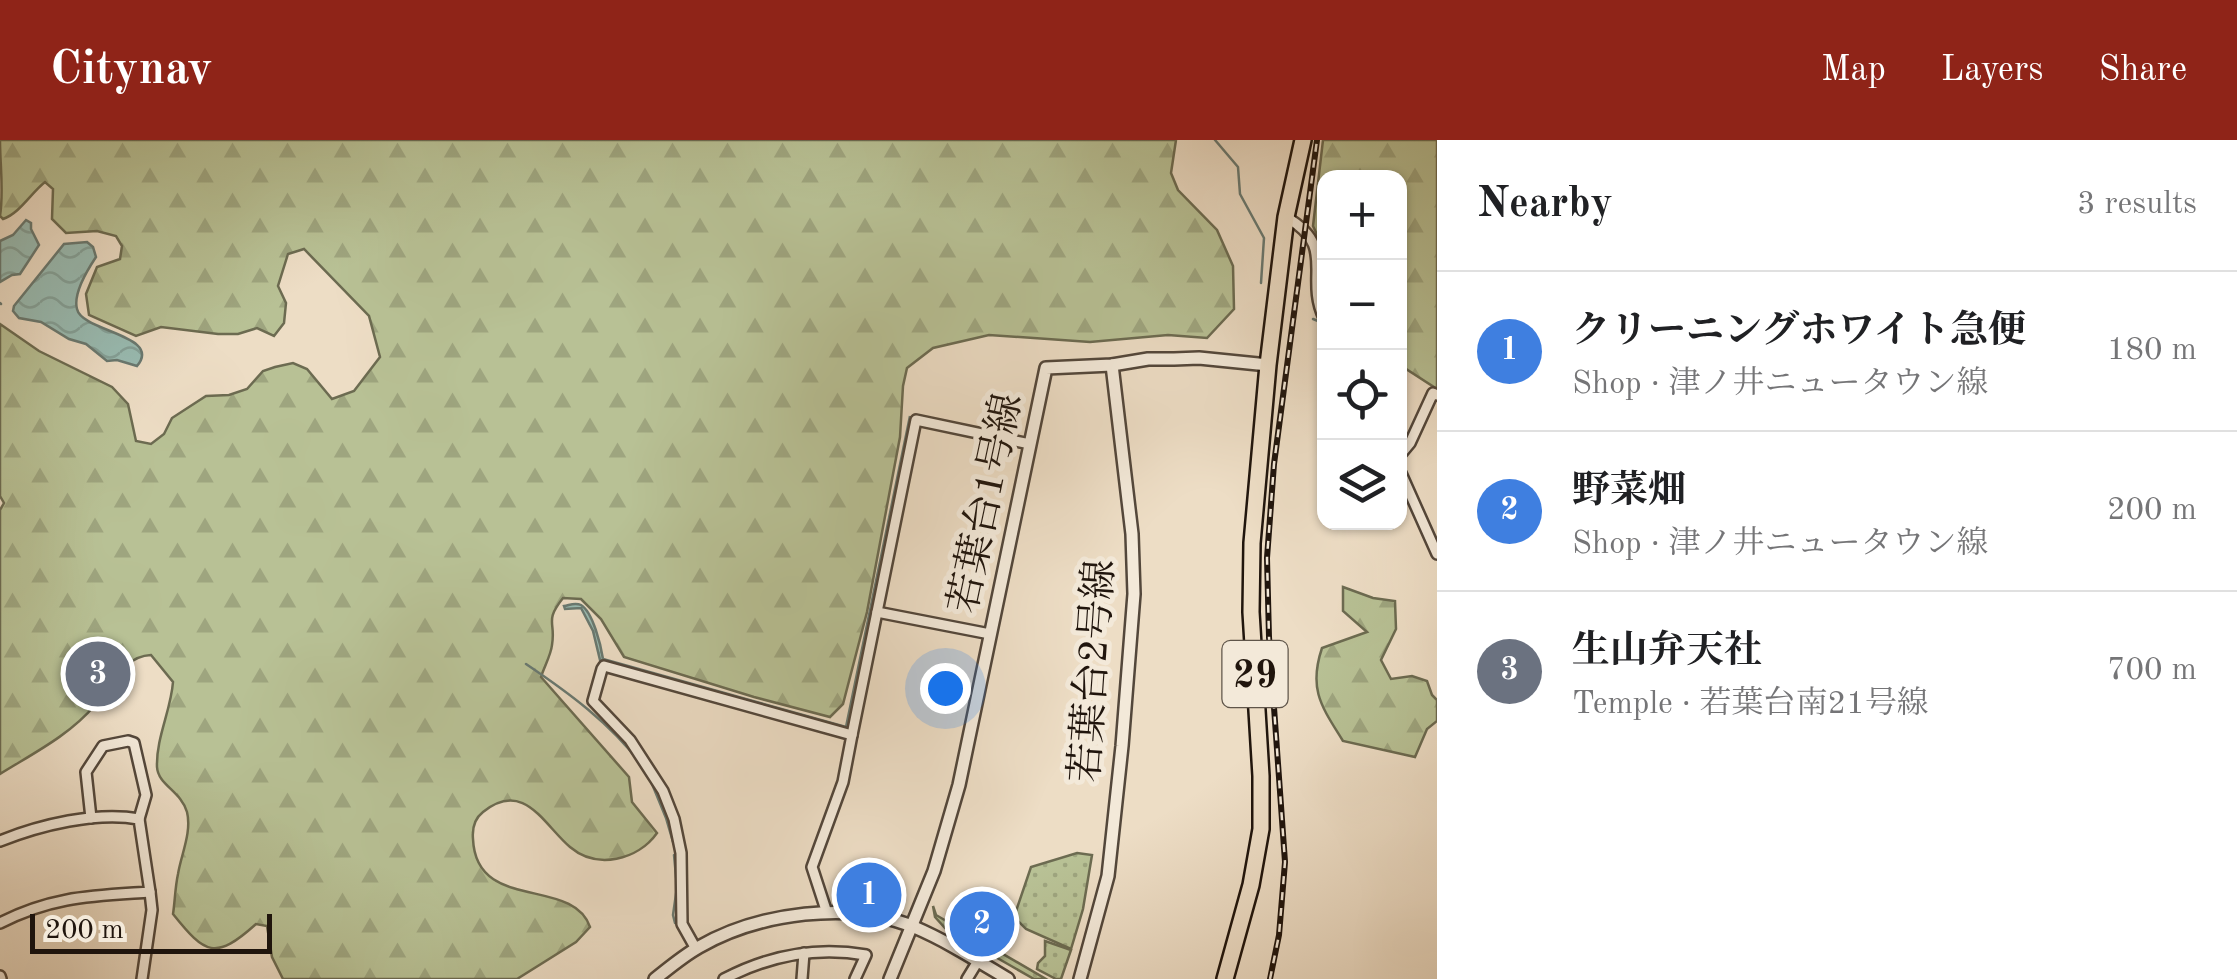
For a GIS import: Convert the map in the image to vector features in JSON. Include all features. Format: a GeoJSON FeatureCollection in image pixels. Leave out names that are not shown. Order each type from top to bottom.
{"type":"FeatureCollection","features":[{"type":"Feature","properties":{"kind":"highway","name":"29"},"geometry":{"type":"LineString","coordinates":[[1226,979],[1262,829],[1250,577],[1268,364],[1286,217],[1303,140]]}},
{"type":"Feature","properties":{"kind":"street"},"geometry":{"type":"LineString","coordinates":[[1286,217],[1300,225],[1314,242],[1317,260]]}},
{"type":"Feature","properties":{"kind":"street","name":"若葉台1号線"},"geometry":{"type":"LineString","coordinates":[[890,979],[934,871],[959,785],[1046,368],[1186,358],[1268,364]]}},
{"type":"Feature","properties":{"kind":"street","name":"若葉台2号線"},"geometry":{"type":"LineString","coordinates":[[1080,979],[1108,876],[1134,594],[1132,534],[1112,365]]}},
{"type":"Feature","properties":{"kind":"street"},"geometry":{"type":"LineString","coordinates":[[1407,447],[1433,394],[1437,395]]}},
{"type":"Feature","properties":{"kind":"street"},"geometry":{"type":"LineString","coordinates":[[827,913],[812,867],[843,782],[916,420],[1030,444]]}},
{"type":"Feature","properties":{"kind":"street"},"geometry":{"type":"LineString","coordinates":[[1407,485],[1435,539],[1437,554]]}},
{"type":"Feature","properties":{"kind":"street"},"geometry":{"type":"LineString","coordinates":[[877,612],[990,634]]}},
{"type":"Feature","properties":{"kind":"street"},"geometry":{"type":"LineString","coordinates":[[696,949],[682,924],[681,853],[663,791],[630,740],[593,701],[604,666],[852,735]]}},
{"type":"Feature","properties":{"kind":"street"},"geometry":{"type":"LineString","coordinates":[[91,818],[86,772],[102,746],[134,743],[146,796],[139,819],[152,899],[142,979]]}},
{"type":"Feature","properties":{"kind":"street"},"geometry":{"type":"LineString","coordinates":[[0,841],[91,818],[139,819]]}},
{"type":"Feature","properties":{"kind":"street"},"geometry":{"type":"LineString","coordinates":[[0,923],[19,913],[70,898],[150,892]]}},
{"type":"Feature","properties":{"kind":"street"},"geometry":{"type":"LineString","coordinates":[[655,979],[696,949],[724,936],[781,917],[841,912],[912,926],[1008,979]]}},
{"type":"Feature","properties":{"kind":"street"},"geometry":{"type":"LineString","coordinates":[[724,979],[740,975],[757,963],[827,951],[866,954],[855,979]]}},
{"type":"Feature","properties":{"kind":"street"},"geometry":{"type":"LineString","coordinates":[[802,979],[804,953]]}},
{"type":"Feature","properties":{"kind":"street"},"geometry":{"type":"LineString","coordinates":[[967,979],[978,962]]}},
{"type":"Feature","properties":{"kind":"green space"},"geometry":{"type":"Polygon","coordinates":[[[0,140],[1176,140],[1171,173],[1178,190],[1217,230],[1233,266],[1234,309],[1207,338],[1168,335],[1090,342],[989,335],[933,348],[907,368],[900,437],[867,612],[843,704],[830,717],[624,657],[601,619],[581,599],[563,598],[552,617],[551,649],[541,677],[629,777],[632,802],[657,833],[628,855],[592,858],[570,847],[532,809],[510,800],[497,803],[480,815],[474,824],[473,839],[478,862],[490,877],[507,886],[565,902],[580,912],[590,927],[576,942],[517,979],[283,979],[272,957],[267,926],[256,924],[230,944],[211,948],[194,938],[173,914],[188,820],[184,805],[158,773],[159,745],[173,682],[151,655],[125,666],[74,726],[0,774],[0,510],[4,503],[0,496],[0,324],[39,351],[112,387],[128,404],[136,441],[151,444],[164,434],[172,418],[206,396],[247,389],[263,371],[275,367],[293,363],[307,369],[332,399],[354,391],[380,357],[369,316],[304,249],[288,254],[278,286],[286,303],[284,323],[274,336],[257,328],[238,334],[218,334],[161,327],[136,336],[89,315],[86,294],[97,267],[120,259],[122,246],[116,236],[97,231],[66,233],[52,219],[53,189],[45,182],[3,219],[0,140]]]}},
{"type":"Feature","properties":{"kind":"green space"},"geometry":{"type":"Polygon","coordinates":[[[1323,140],[1437,140],[1437,389],[1407,370],[1407,170],[1320,170],[1323,140]]]}},
{"type":"Feature","properties":{"kind":"green space"},"geometry":{"type":"Polygon","coordinates":[[[1317,192],[1317,235],[1313,226],[1317,192]]]}},
{"type":"Feature","properties":{"kind":"green space"},"geometry":{"type":"Polygon","coordinates":[[[1343,587],[1395,601],[1396,629],[1381,660],[1391,679],[1412,676],[1427,681],[1437,700],[1437,721],[1427,729],[1415,757],[1343,741],[1323,708],[1316,675],[1322,648],[1367,632],[1343,611],[1343,587]]]}},
{"type":"Feature","properties":{"kind":"green space"},"geometry":{"type":"Polygon","coordinates":[[[1077,853],[1092,855],[1071,949],[1026,929],[1014,917],[1031,867],[1077,853]]]}},
{"type":"Feature","properties":{"kind":"green space"},"geometry":{"type":"Polygon","coordinates":[[[933,906],[936,915],[1046,979],[1034,979],[945,928],[935,917],[933,906]]]}},
{"type":"Feature","properties":{"kind":"green space"},"geometry":{"type":"Polygon","coordinates":[[[1045,941],[1071,950],[1061,979],[1037,969],[1045,956],[1045,941]]]}},
{"type":"Feature","properties":{"kind":"water"},"geometry":{"type":"Polygon","coordinates":[[[26,220],[31,223],[39,245],[20,274],[0,282],[0,241],[13,235],[26,220]]]}},
{"type":"Feature","properties":{"kind":"water"},"geometry":{"type":"Polygon","coordinates":[[[87,242],[96,257],[79,289],[77,309],[82,317],[139,347],[142,356],[137,366],[107,361],[86,344],[41,322],[19,318],[13,311],[64,244],[87,242]]]}},
{"type":"Feature","properties":{"kind":"water"},"geometry":{"type":"Polygon","coordinates":[[[910,416],[847,729],[600,660],[593,631],[581,608],[565,609],[564,606],[575,604],[585,609],[596,630],[603,659],[846,727],[910,416]]]}},
{"type":"Feature","properties":{"kind":"waterway"},"geometry":{"type":"LineString","coordinates":[[1215,140],[1238,167],[1240,194],[1264,238],[1261,283]]}},
{"type":"Feature","properties":{"kind":"waterway"},"geometry":{"type":"LineString","coordinates":[[1313,319],[1317,321]]}},
{"type":"Feature","properties":{"kind":"waterway"},"geometry":{"type":"LineString","coordinates":[[526,664],[588,709],[641,764]]}},
{"type":"Feature","properties":{"kind":"waterway"},"geometry":{"type":"LineString","coordinates":[[650,779],[673,842]]}},
{"type":"Feature","properties":{"kind":"waterway"},"geometry":{"type":"LineString","coordinates":[[674,855],[675,923]]}},
{"type":"Feature","properties":{"kind":"railway"},"geometry":{"type":"LineString","coordinates":[[1270,979],[1279,935],[1285,862],[1267,558],[1274,464],[1317,140]]}},
{"type":"Feature","properties":{"kind":"place","name":"生山弁天社"},"geometry":{"type":"Point","coordinates":[98,674]}},
{"type":"Feature","properties":{"kind":"place","name":"クリーニングホワイト急便"},"geometry":{"type":"Point","coordinates":[869,895]}},
{"type":"Feature","properties":{"kind":"place","name":"野菜畑"},"geometry":{"type":"Point","coordinates":[982,924]}}]}
